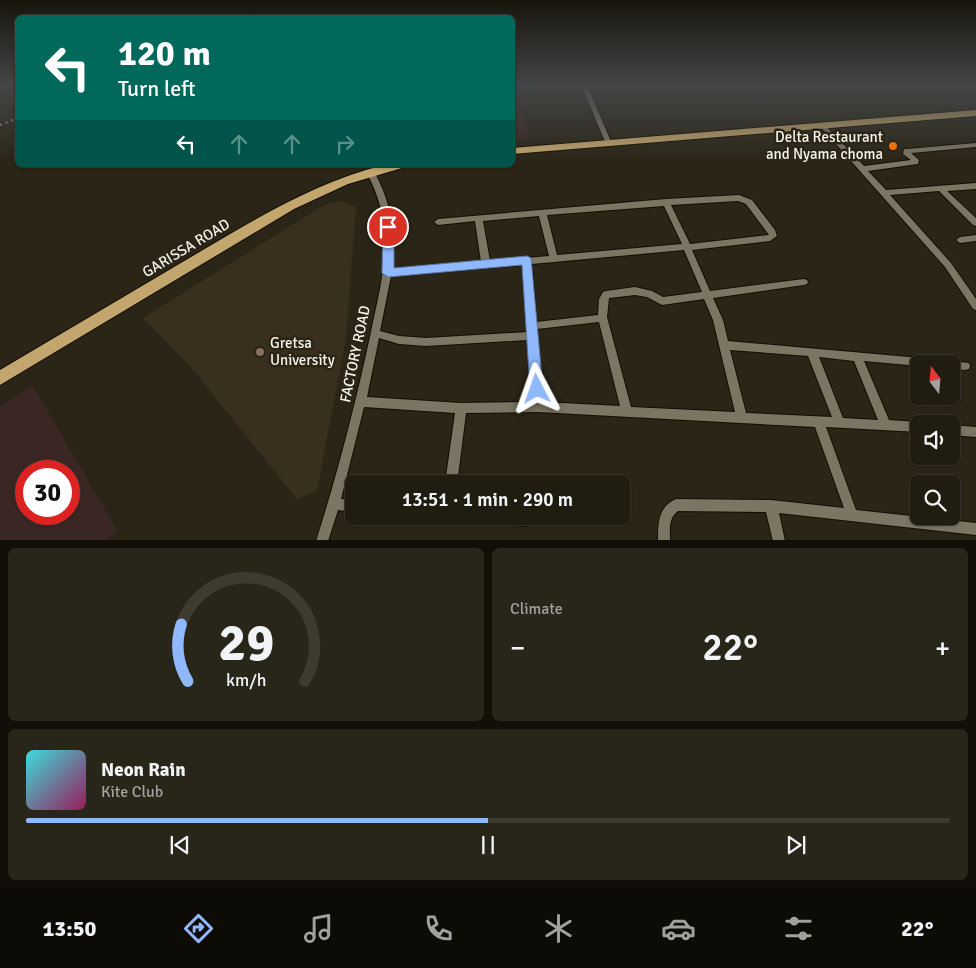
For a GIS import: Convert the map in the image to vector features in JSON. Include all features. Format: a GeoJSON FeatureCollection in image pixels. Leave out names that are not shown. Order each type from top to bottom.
{"type":"FeatureCollection","features":[{"type":"Feature","properties":{"kind":"highway"},"geometry":{"type":"LineString","coordinates":[[515,152],[976,113]]}},
{"type":"Feature","properties":{"kind":"highway","name":"GARISSA ROAD"},"geometry":{"type":"LineString","coordinates":[[0,378],[271,217],[318,193],[390,167]]}},
{"type":"Feature","properties":{"kind":"street"},"geometry":{"type":"LineString","coordinates":[[595,110],[609,144]]}},
{"type":"Feature","properties":{"kind":"street"},"geometry":{"type":"LineString","coordinates":[[822,125],[948,265],[976,306]]}},
{"type":"Feature","properties":{"kind":"street"},"geometry":{"type":"LineString","coordinates":[[862,169],[915,162],[907,154],[907,151],[976,145]]}},
{"type":"Feature","properties":{"kind":"street","name":"FACTORY ROAD"},"geometry":{"type":"LineString","coordinates":[[322,540],[334,504],[361,402],[388,273],[387,212],[371,173]]}},
{"type":"Feature","properties":{"kind":"street"},"geometry":{"type":"LineString","coordinates":[[884,193],[976,186]]}},
{"type":"Feature","properties":{"kind":"street"},"geometry":{"type":"LineString","coordinates":[[941,189],[976,224]]}},
{"type":"Feature","properties":{"kind":"street"},"geometry":{"type":"LineString","coordinates":[[388,273],[688,247],[770,238],[773,236],[744,199],[666,202],[438,222]]}},
{"type":"Feature","properties":{"kind":"street"},"geometry":{"type":"LineString","coordinates":[[666,202],[708,293],[726,346],[742,418]]}},
{"type":"Feature","properties":{"kind":"street"},"geometry":{"type":"LineString","coordinates":[[542,213],[554,258]]}},
{"type":"Feature","properties":{"kind":"street"},"geometry":{"type":"LineString","coordinates":[[478,218],[486,264]]}},
{"type":"Feature","properties":{"kind":"street"},"geometry":{"type":"LineString","coordinates":[[960,240],[976,238]]}},
{"type":"Feature","properties":{"kind":"street"},"geometry":{"type":"LineString","coordinates":[[527,260],[538,407]]}},
{"type":"Feature","properties":{"kind":"street"},"geometry":{"type":"LineString","coordinates":[[627,412],[602,317],[604,298],[612,293],[642,292],[662,301],[708,293],[804,282]]}},
{"type":"Feature","properties":{"kind":"street"},"geometry":{"type":"LineString","coordinates":[[375,333],[399,340],[418,341],[532,331],[602,317]]}},
{"type":"Feature","properties":{"kind":"street"},"geometry":{"type":"LineString","coordinates":[[726,346],[910,361]]}},
{"type":"Feature","properties":{"kind":"street"},"geometry":{"type":"LineString","coordinates":[[812,353],[840,423]]}},
{"type":"Feature","properties":{"kind":"street"},"geometry":{"type":"LineString","coordinates":[[856,356],[885,424]]}},
{"type":"Feature","properties":{"kind":"street"},"geometry":{"type":"LineString","coordinates":[[960,366],[965,366]]}},
{"type":"Feature","properties":{"kind":"street"},"geometry":{"type":"LineString","coordinates":[[361,402],[461,408],[538,407],[910,426]]}},
{"type":"Feature","properties":{"kind":"street"},"geometry":{"type":"LineString","coordinates":[[452,475],[461,408]]}},
{"type":"Feature","properties":{"kind":"street"},"geometry":{"type":"LineString","coordinates":[[819,422],[852,514]]}},
{"type":"Feature","properties":{"kind":"street"},"geometry":{"type":"LineString","coordinates":[[960,431],[976,432]]}},
{"type":"Feature","properties":{"kind":"street"},"geometry":{"type":"LineString","coordinates":[[334,504],[345,505]]}},
{"type":"Feature","properties":{"kind":"street"},"geometry":{"type":"LineString","coordinates":[[664,540],[665,516],[668,509],[676,505],[771,506],[976,529]]}},
{"type":"Feature","properties":{"kind":"street"},"geometry":{"type":"LineString","coordinates":[[771,506],[779,540]]}},
{"type":"Feature","properties":{"kind":"shaded area"},"geometry":{"type":"Polygon","coordinates":[[[515,110],[523,110],[529,138],[515,139],[515,110]]]}},
{"type":"Feature","properties":{"kind":"shaded area","name":"Gretsa University"},"geometry":{"type":"Polygon","coordinates":[[[341,201],[356,207],[346,338],[317,491],[297,499],[189,365],[143,318],[319,208],[341,201]]]}},
{"type":"Feature","properties":{"kind":"shaded area"},"geometry":{"type":"Polygon","coordinates":[[[33,386],[76,460],[15,460],[15,525],[80,525],[80,467],[118,532],[107,540],[0,540],[0,406],[33,386]]]}},
{"type":"Feature","properties":{"kind":"railway"},"geometry":{"type":"LineString","coordinates":[[0,125],[15,119]]}},
{"type":"Feature","properties":{"kind":"place","name":"Delta Restaurant and Nyama choma"},"geometry":{"type":"Point","coordinates":[893,146]}},
{"type":"Feature","properties":{"kind":"place","name":"Gretsa University"},"geometry":{"type":"Point","coordinates":[260,352]}},
{"type":"Feature","properties":{"kind":"route"},"geometry":{"type":"LineString","coordinates":[[388,227],[388,273],[527,260],[537,389]]}}]}
